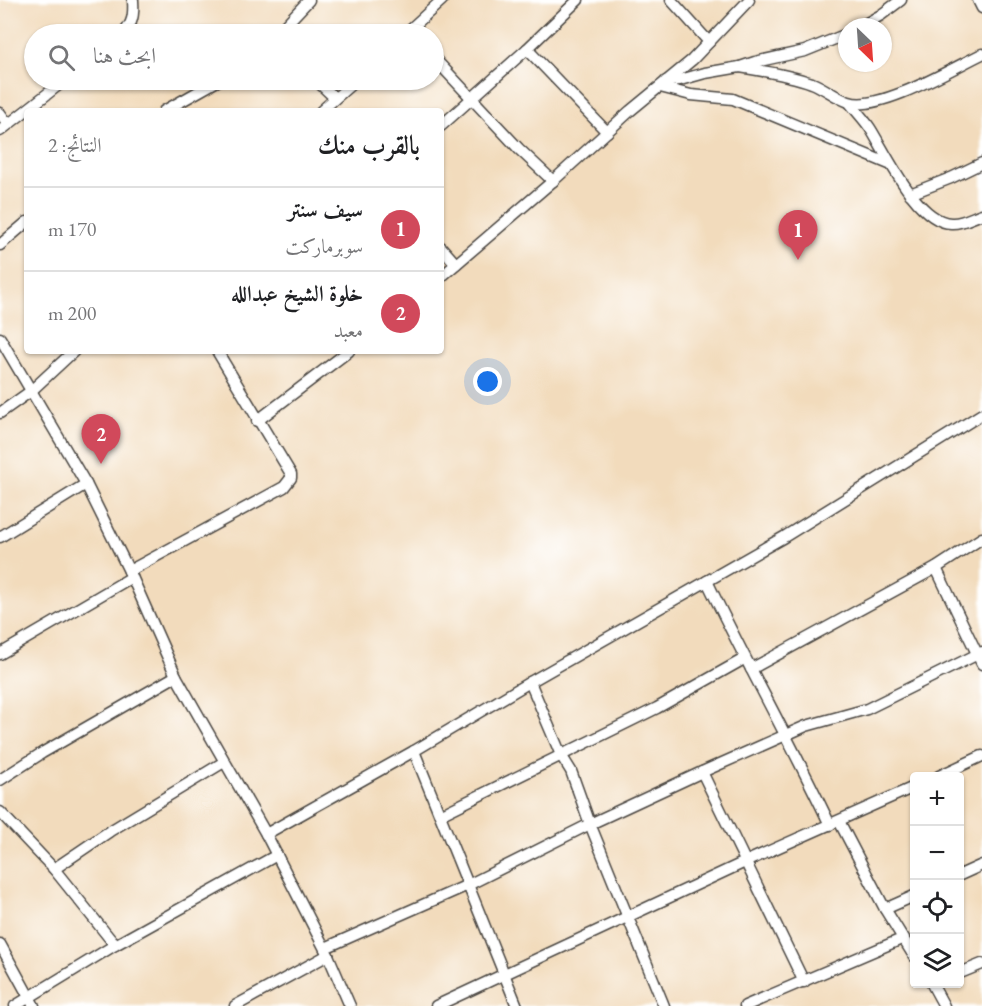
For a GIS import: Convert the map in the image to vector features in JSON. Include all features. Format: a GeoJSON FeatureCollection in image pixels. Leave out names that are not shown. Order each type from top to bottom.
{"type":"FeatureCollection","features":[{"type":"Feature","properties":{"kind":"street"},"geometry":{"type":"LineString","coordinates":[[131,24],[134,16],[133,0]]}},
{"type":"Feature","properties":{"kind":"street"},"geometry":{"type":"LineString","coordinates":[[286,24],[309,0]]}},
{"type":"Feature","properties":{"kind":"street"},"geometry":{"type":"LineString","coordinates":[[419,24],[442,0]]}},
{"type":"Feature","properties":{"kind":"street"},"geometry":{"type":"LineString","coordinates":[[444,123],[578,0]]}},
{"type":"Feature","properties":{"kind":"street"},"geometry":{"type":"LineString","coordinates":[[671,0],[709,42]]}},
{"type":"Feature","properties":{"kind":"street"},"geometry":{"type":"LineString","coordinates":[[444,274],[692,60],[749,0]]}},
{"type":"Feature","properties":{"kind":"street"},"geometry":{"type":"LineString","coordinates":[[874,18],[901,0]]}},
{"type":"Feature","properties":{"kind":"street"},"geometry":{"type":"LineString","coordinates":[[978,0],[982,8]]}},
{"type":"Feature","properties":{"kind":"street"},"geometry":{"type":"LineString","coordinates":[[663,84],[805,51],[838,38]]}},
{"type":"Feature","properties":{"kind":"street"},"geometry":{"type":"LineString","coordinates":[[527,49],[607,132]]}},
{"type":"Feature","properties":{"kind":"street"},"geometry":{"type":"LineString","coordinates":[[740,67],[813,84],[850,103],[864,104],[880,101],[906,91],[982,54]]}},
{"type":"Feature","properties":{"kind":"street"},"geometry":{"type":"LineString","coordinates":[[444,68],[553,181]]}},
{"type":"Feature","properties":{"kind":"street"},"geometry":{"type":"LineString","coordinates":[[663,84],[691,94],[733,99],[889,164]]}},
{"type":"Feature","properties":{"kind":"street"},"geometry":{"type":"LineString","coordinates":[[29,108],[52,90]]}},
{"type":"Feature","properties":{"kind":"street"},"geometry":{"type":"LineString","coordinates":[[169,108],[201,90]]}},
{"type":"Feature","properties":{"kind":"street"},"geometry":{"type":"LineString","coordinates":[[327,90],[335,98]]}},
{"type":"Feature","properties":{"kind":"street"},"geometry":{"type":"LineString","coordinates":[[324,108],[344,90]]}},
{"type":"Feature","properties":{"kind":"street"},"geometry":{"type":"LineString","coordinates":[[850,103],[870,129],[909,194],[933,217],[952,224],[982,214]]}},
{"type":"Feature","properties":{"kind":"street"},"geometry":{"type":"LineString","coordinates":[[0,113],[4,127],[24,112]]}},
{"type":"Feature","properties":{"kind":"street"},"geometry":{"type":"LineString","coordinates":[[909,194],[982,164]]}},
{"type":"Feature","properties":{"kind":"street"},"geometry":{"type":"LineString","coordinates":[[0,245],[24,225]]}},
{"type":"Feature","properties":{"kind":"street"},"geometry":{"type":"LineString","coordinates":[[444,250],[456,264]]}},
{"type":"Feature","properties":{"kind":"street"},"geometry":{"type":"LineString","coordinates":[[0,338],[86,484],[176,676],[266,834],[327,952],[350,1006]]}},
{"type":"Feature","properties":{"kind":"street"},"geometry":{"type":"LineString","coordinates":[[0,413],[31,391],[71,354]]}},
{"type":"Feature","properties":{"kind":"street"},"geometry":{"type":"LineString","coordinates":[[0,654],[130,574],[290,482],[291,474],[219,354]]}},
{"type":"Feature","properties":{"kind":"street"},"geometry":{"type":"LineString","coordinates":[[258,421],[345,354]]}},
{"type":"Feature","properties":{"kind":"street"},"geometry":{"type":"LineString","coordinates":[[266,834],[783,537],[981,416]]}},
{"type":"Feature","properties":{"kind":"street"},"geometry":{"type":"LineString","coordinates":[[0,537],[86,484]]}},
{"type":"Feature","properties":{"kind":"street"},"geometry":{"type":"LineString","coordinates":[[751,669],[936,568],[982,538]]}},
{"type":"Feature","properties":{"kind":"street"},"geometry":{"type":"LineString","coordinates":[[235,1006],[327,952],[590,824],[786,735],[824,719],[867,709],[981,657],[936,568]]}},
{"type":"Feature","properties":{"kind":"street"},"geometry":{"type":"LineString","coordinates":[[707,580],[744,659],[835,823],[910,948]]}},
{"type":"Feature","properties":{"kind":"street"},"geometry":{"type":"LineString","coordinates":[[440,814],[657,708],[744,659]]}},
{"type":"Feature","properties":{"kind":"street"},"geometry":{"type":"LineString","coordinates":[[0,780],[176,676]]}},
{"type":"Feature","properties":{"kind":"street"},"geometry":{"type":"LineString","coordinates":[[530,682],[561,754],[571,771],[590,824],[664,1006]]}},
{"type":"Feature","properties":{"kind":"street"},"geometry":{"type":"LineString","coordinates":[[414,751],[517,1006]]}},
{"type":"Feature","properties":{"kind":"street"},"geometry":{"type":"LineString","coordinates":[[949,772],[982,756]]}},
{"type":"Feature","properties":{"kind":"street"},"geometry":{"type":"LineString","coordinates":[[54,870],[110,831],[224,762]]}},
{"type":"Feature","properties":{"kind":"street"},"geometry":{"type":"LineString","coordinates":[[702,772],[804,982]]}},
{"type":"Feature","properties":{"kind":"street"},"geometry":{"type":"LineString","coordinates":[[436,1006],[745,862],[910,789]]}},
{"type":"Feature","properties":{"kind":"street"},"geometry":{"type":"LineString","coordinates":[[0,812],[54,870],[116,945]]}},
{"type":"Feature","properties":{"kind":"street"},"geometry":{"type":"LineString","coordinates":[[15,1006],[32,1002],[116,945],[277,855]]}},
{"type":"Feature","properties":{"kind":"street"},"geometry":{"type":"LineString","coordinates":[[964,873],[982,865]]}},
{"type":"Feature","properties":{"kind":"street"},"geometry":{"type":"LineString","coordinates":[[885,909],[910,898]]}},
{"type":"Feature","properties":{"kind":"street"},"geometry":{"type":"LineString","coordinates":[[745,1006],[904,938]]}},
{"type":"Feature","properties":{"kind":"street"},"geometry":{"type":"LineString","coordinates":[[0,944],[32,1002]]}},
{"type":"Feature","properties":{"kind":"street"},"geometry":{"type":"LineString","coordinates":[[964,972],[982,964]]}},
{"type":"Feature","properties":{"kind":"street"},"geometry":{"type":"LineString","coordinates":[[935,988],[944,1006]]}},
{"type":"Feature","properties":{"kind":"place","name":"سيف سنتر"},"geometry":{"type":"Point","coordinates":[798,260]}},
{"type":"Feature","properties":{"kind":"place","name":"خلوة الشيخ عبدالله"},"geometry":{"type":"Point","coordinates":[101,464]}}]}
